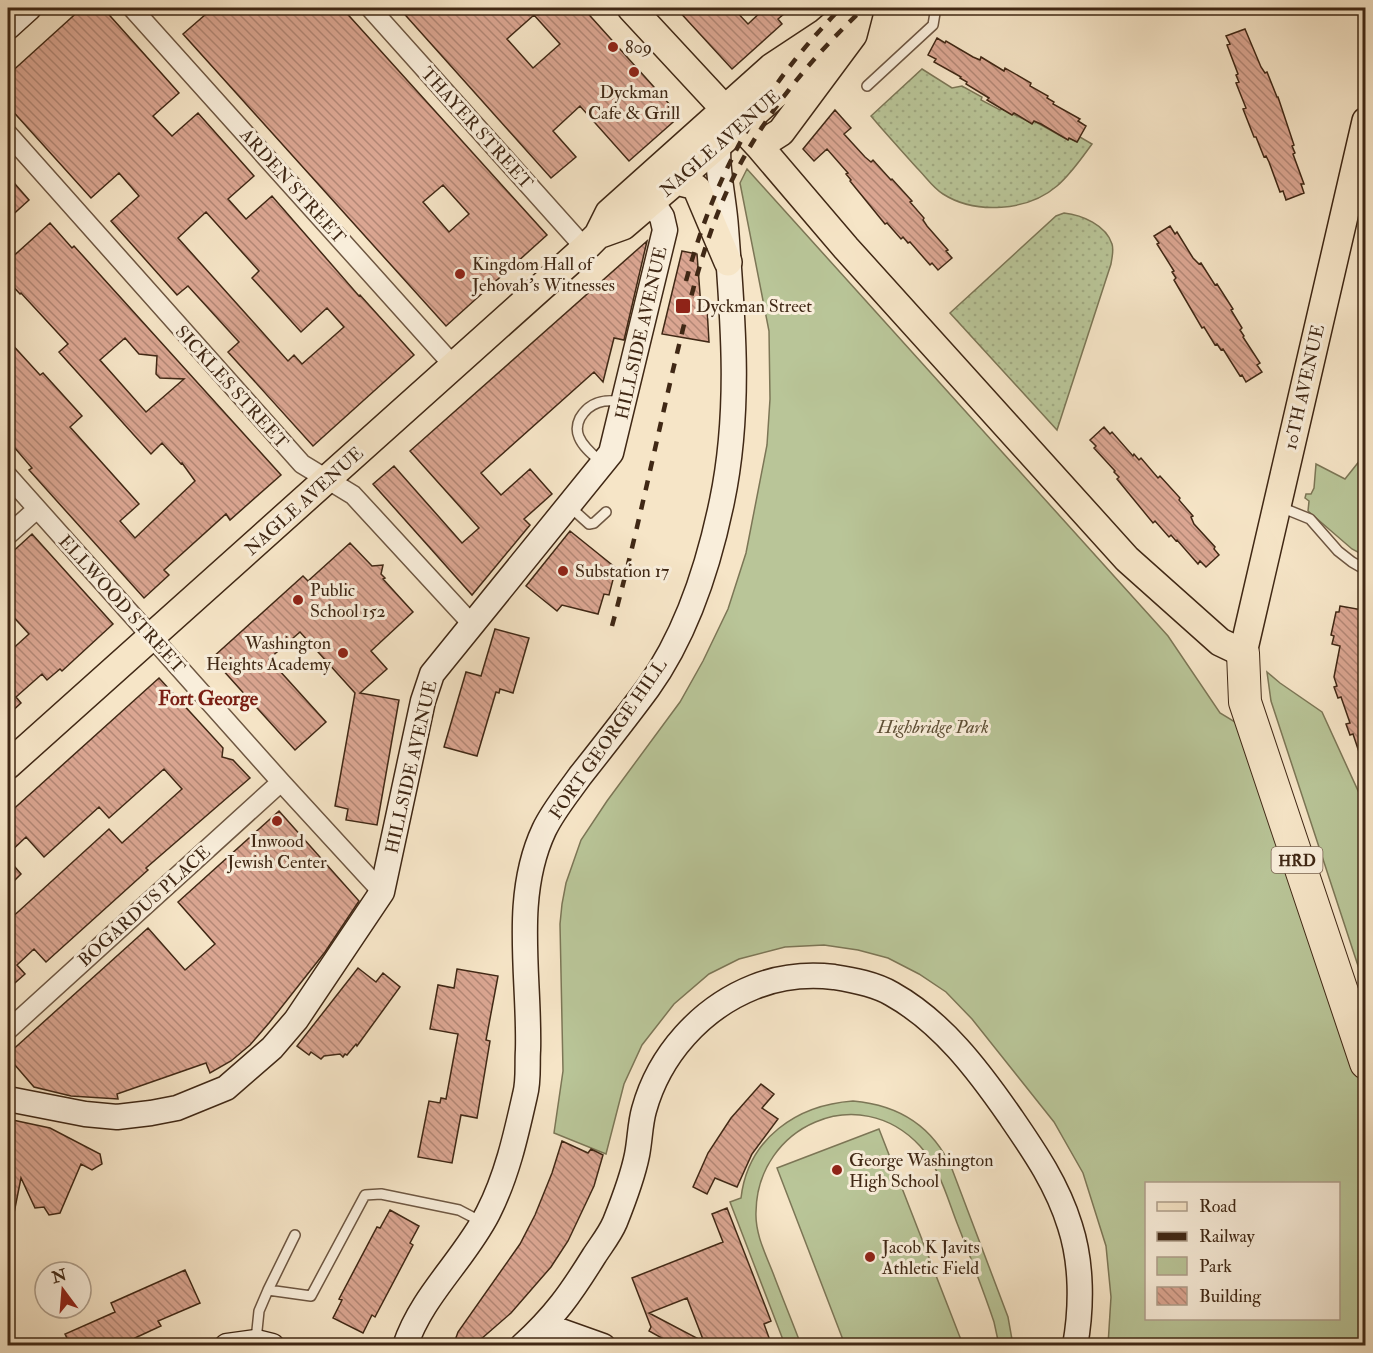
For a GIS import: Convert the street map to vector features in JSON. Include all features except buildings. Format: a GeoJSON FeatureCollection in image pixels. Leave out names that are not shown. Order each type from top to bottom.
{"type":"FeatureCollection","features":[{"type":"Feature","properties":{"kind":"highway","name":"HRD"},"geometry":{"type":"LineString","coordinates":[[1243,653],[1262,697],[1365,1008]]}},
{"type":"Feature","properties":{"kind":"highway","name":"HRD"},"geometry":{"type":"LineString","coordinates":[[1243,653],[1245,702],[1365,1064]]}},
{"type":"Feature","properties":{"kind":"main road"},"geometry":{"type":"LineString","coordinates":[[8,27],[29,8]]}},
{"type":"Feature","properties":{"kind":"main road"},"geometry":{"type":"LineString","coordinates":[[631,8],[759,146],[854,256],[1127,559],[1220,642],[1243,653]]}},
{"type":"Feature","properties":{"kind":"main road","name":"NAGLE AVENUE"},"geometry":{"type":"LineString","coordinates":[[592,242],[609,213],[732,119],[787,84],[825,32],[853,8]]}},
{"type":"Feature","properties":{"kind":"main road","name":"NAGLE AVENUE"},"geometry":{"type":"LineString","coordinates":[[759,146],[781,132],[853,35],[860,8]]}},
{"type":"Feature","properties":{"kind":"main road","name":"NAGLE AVENUE"},"geometry":{"type":"LineString","coordinates":[[8,765],[592,242],[623,226],[717,146],[732,119]]}},
{"type":"Feature","properties":{"kind":"main road","name":"10TH AVENUE"},"geometry":{"type":"LineString","coordinates":[[1243,653],[1276,506],[1359,179],[1365,121]]}},
{"type":"Feature","properties":{"kind":"main road","name":"FORT GEORGE HILL"},"geometry":{"type":"LineString","coordinates":[[405,1346],[410,1331],[436,1286],[464,1251],[482,1222],[508,1165],[526,1089],[528,1023],[525,918],[530,875],[544,830],[565,796],[650,684],[684,627],[722,502],[731,443],[734,357],[717,146]]}},
{"type":"Feature","properties":{"kind":"main road"},"geometry":{"type":"LineString","coordinates":[[676,181],[697,189],[728,262]]}},
{"type":"Feature","properties":{"kind":"main road","name":"HILLSIDE AVENUE"},"geometry":{"type":"LineString","coordinates":[[8,1099],[85,1114],[117,1117],[177,1108],[226,1088],[272,1048],[296,1020],[382,892],[423,701],[432,674],[471,623],[603,464],[615,445],[665,230],[662,217],[652,202]]}},
{"type":"Feature","properties":{"kind":"main road"},"geometry":{"type":"LineString","coordinates":[[522,1346],[568,1297],[614,1224],[633,1173],[643,1113],[650,1091],[661,1069],[693,1025],[730,998],[756,986],[786,979],[823,976],[848,980],[890,992],[920,1012],[961,1052],[1034,1149],[1053,1182],[1071,1227],[1079,1272],[1076,1346]]}},
{"type":"Feature","properties":{"kind":"main road"},"geometry":{"type":"LineString","coordinates":[[544,1325],[603,1346]]}},
{"type":"Feature","properties":{"kind":"main road"},"geometry":{"type":"LineString","coordinates":[[227,1346],[264,1344]]}},
{"type":"Feature","properties":{"kind":"street","name":"ARDEN STREET"},"geometry":{"type":"LineString","coordinates":[[132,8],[453,365]]}},
{"type":"Feature","properties":{"kind":"street","name":"THAYER STREET"},"geometry":{"type":"LineString","coordinates":[[370,8],[592,242]]}},
{"type":"Feature","properties":{"kind":"street","name":"SICKLES STREET"},"geometry":{"type":"LineString","coordinates":[[8,134],[302,464],[353,495],[471,623]]}},
{"type":"Feature","properties":{"kind":"street","name":"ELLWOOD STREET"},"geometry":{"type":"LineString","coordinates":[[8,476],[382,892]]}},
{"type":"Feature","properties":{"kind":"street"},"geometry":{"type":"LineString","coordinates":[[8,535],[37,509]]}},
{"type":"Feature","properties":{"kind":"street","name":"BOGARDUS PLACE"},"geometry":{"type":"LineString","coordinates":[[8,1030],[281,782]]}},
{"type":"Feature","properties":{"kind":"lane"},"geometry":{"type":"LineString","coordinates":[[867,86],[933,25],[935,13],[930,8]]}},
{"type":"Feature","properties":{"kind":"lane"},"geometry":{"type":"LineString","coordinates":[[603,464],[579,439],[577,424],[583,414],[595,403],[608,400],[625,403]]}},
{"type":"Feature","properties":{"kind":"lane"},"geometry":{"type":"LineString","coordinates":[[569,506],[589,524],[594,524],[606,512]]}},
{"type":"Feature","properties":{"kind":"lane"},"geometry":{"type":"LineString","coordinates":[[1276,506],[1310,519],[1338,550],[1365,570]]}},
{"type":"Feature","properties":{"kind":"lane"},"geometry":{"type":"LineString","coordinates":[[268,1290],[311,1296],[365,1195],[381,1194],[459,1210],[482,1222]]}},
{"type":"Feature","properties":{"kind":"lane"},"geometry":{"type":"LineString","coordinates":[[264,1344],[259,1311],[295,1235]]}},
{"type":"Feature","properties":{"kind":"green space"},"geometry":{"type":"Polygon","coordinates":[[[922,69],[952,88],[962,86],[1000,110],[1032,123],[1034,121],[1068,140],[1069,138],[1077,142],[1080,137],[1092,144],[1057,186],[1032,201],[1002,207],[986,207],[956,201],[933,186],[871,116],[922,69]]]}},
{"type":"Feature","properties":{"kind":"green space","name":"Highbridge Park"},"geometry":{"type":"Polygon","coordinates":[[[747,169],[1168,636],[1220,713],[1245,728],[1365,1088],[1365,1345],[1108,1345],[1111,1297],[1106,1246],[1083,1173],[1054,1122],[972,1019],[946,992],[919,974],[888,958],[858,950],[824,945],[785,947],[739,959],[709,974],[674,1004],[642,1045],[624,1084],[606,1154],[554,1133],[563,1071],[560,924],[566,883],[581,840],[680,702],[728,609],[746,553],[767,445],[770,399],[769,331],[740,183],[747,169]]]}},
{"type":"Feature","properties":{"kind":"green space"},"geometry":{"type":"Polygon","coordinates":[[[1064,213],[1078,216],[1099,226],[1109,237],[1113,251],[1111,264],[1057,430],[950,313],[1056,216],[1064,213]]]}},
{"type":"Feature","properties":{"kind":"green space"},"geometry":{"type":"Polygon","coordinates":[[[1365,454],[1365,556],[1352,549],[1308,511],[1309,501],[1305,498],[1306,494],[1311,494],[1314,488],[1316,464],[1345,479],[1365,454]]]}},
{"type":"Feature","properties":{"kind":"green space"},"geometry":{"type":"Polygon","coordinates":[[[1267,672],[1322,712],[1365,806],[1365,987],[1271,701],[1267,672]]]}},
{"type":"Feature","properties":{"kind":"green space"},"geometry":{"type":"Polygon","coordinates":[[[853,1101],[885,1107],[913,1120],[935,1141],[944,1154],[952,1169],[1008,1317],[1013,1345],[999,1345],[994,1322],[976,1272],[942,1183],[927,1154],[895,1126],[869,1116],[842,1115],[816,1122],[792,1136],[773,1156],[761,1182],[756,1212],[759,1235],[801,1345],[785,1345],[730,1202],[741,1198],[754,1158],[779,1128],[813,1109],[853,1101]]]}},
{"type":"Feature","properties":{"kind":"green space","name":"Jacob K Javits Athletic Field"},"geometry":{"type":"Polygon","coordinates":[[[879,1129],[963,1345],[845,1345],[777,1168],[879,1129]]]}},
{"type":"Feature","properties":{"kind":"railway"},"geometry":{"type":"LineString","coordinates":[[686,281],[711,204],[745,134],[788,69],[841,8]]}},
{"type":"Feature","properties":{"kind":"railway"},"geometry":{"type":"LineString","coordinates":[[612,626],[691,296],[723,199],[747,152],[776,107],[809,65],[864,8]]}},
{"type":"Feature","properties":{"kind":"place","name":"809"},"geometry":{"type":"Point","coordinates":[613,47]}},
{"type":"Feature","properties":{"kind":"place","name":"Dyckman Cafe & Grill"},"geometry":{"type":"Point","coordinates":[634,72]}},
{"type":"Feature","properties":{"kind":"place","name":"Kingdom Hall of Jehovah's Witnesses"},"geometry":{"type":"Point","coordinates":[460,274]}},
{"type":"Feature","properties":{"kind":"place","name":"Dyckman Street"},"geometry":{"type":"Point","coordinates":[683,306]}},
{"type":"Feature","properties":{"kind":"place","name":"Substation 17"},"geometry":{"type":"Point","coordinates":[563,571]}},
{"type":"Feature","properties":{"kind":"place","name":"Public School 152"},"geometry":{"type":"Point","coordinates":[298,600]}},
{"type":"Feature","properties":{"kind":"place","name":"Washington Heights Academy"},"geometry":{"type":"Point","coordinates":[343,653]}},
{"type":"Feature","properties":{"kind":"place","name":"Inwood Jewish Center"},"geometry":{"type":"Point","coordinates":[277,821]}},
{"type":"Feature","properties":{"kind":"place","name":"George Washington High School"},"geometry":{"type":"Point","coordinates":[837,1170]}},
{"type":"Feature","properties":{"kind":"place","name":"Jacob K Javits Athletic Field"},"geometry":{"type":"Point","coordinates":[870,1257]}},
{"type":"Feature","properties":{"kind":"district","name":"Fort George"},"geometry":{"type":"Point","coordinates":[208,698]}}]}
